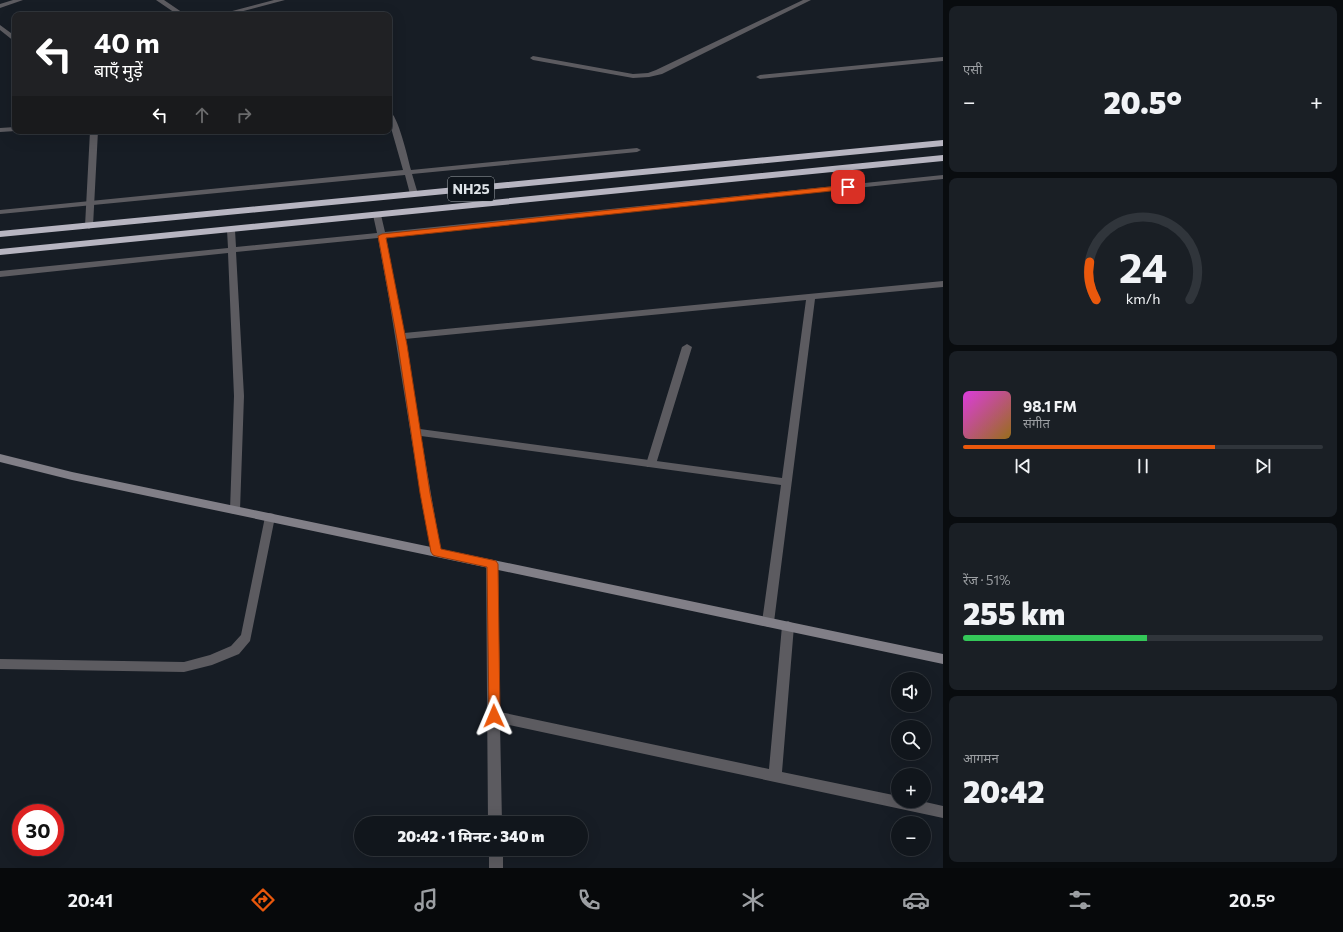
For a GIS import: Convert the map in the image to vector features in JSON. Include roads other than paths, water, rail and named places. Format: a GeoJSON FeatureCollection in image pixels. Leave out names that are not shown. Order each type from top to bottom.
{"type":"FeatureCollection","features":[{"type":"Feature","properties":{"kind":"highway","name":"NH25"},"geometry":{"type":"LineString","coordinates":[[0,234],[943,143]]}},
{"type":"Feature","properties":{"kind":"highway","name":"NH25"},"geometry":{"type":"LineString","coordinates":[[0,252],[943,158]]}},
{"type":"Feature","properties":{"kind":"street"},"geometry":{"type":"LineString","coordinates":[[0,6],[20,0]]}},
{"type":"Feature","properties":{"kind":"street"},"geometry":{"type":"LineString","coordinates":[[159,0],[176,12]]}},
{"type":"Feature","properties":{"kind":"street"},"geometry":{"type":"LineString","coordinates":[[232,12],[282,0]]}},
{"type":"Feature","properties":{"kind":"street"},"geometry":{"type":"LineString","coordinates":[[533,58],[633,76],[649,75],[659,72],[808,0]]}},
{"type":"Feature","properties":{"kind":"street"},"geometry":{"type":"LineString","coordinates":[[0,27],[12,37]]}},
{"type":"Feature","properties":{"kind":"street"},"geometry":{"type":"LineString","coordinates":[[760,77],[943,59]]}},
{"type":"Feature","properties":{"kind":"street"},"geometry":{"type":"LineString","coordinates":[[392,120],[414,194]]}},
{"type":"Feature","properties":{"kind":"street"},"geometry":{"type":"LineString","coordinates":[[0,130],[12,128]]}},
{"type":"Feature","properties":{"kind":"street"},"geometry":{"type":"LineString","coordinates":[[89,226],[94,134]]}},
{"type":"Feature","properties":{"kind":"street"},"geometry":{"type":"LineString","coordinates":[[0,212],[637,150]]}},
{"type":"Feature","properties":{"kind":"street"},"geometry":{"type":"LineString","coordinates":[[0,274],[382,236],[943,177]]}},
{"type":"Feature","properties":{"kind":"street"},"geometry":{"type":"LineString","coordinates":[[377,215],[401,336],[436,552]]}},
{"type":"Feature","properties":{"kind":"street"},"geometry":{"type":"LineString","coordinates":[[231,230],[239,396],[235,510]]}},
{"type":"Feature","properties":{"kind":"street"},"geometry":{"type":"LineString","coordinates":[[401,336],[943,284]]}},
{"type":"Feature","properties":{"kind":"street"},"geometry":{"type":"LineString","coordinates":[[768,622],[811,296]]}},
{"type":"Feature","properties":{"kind":"street"},"geometry":{"type":"LineString","coordinates":[[651,464],[687,347]]}},
{"type":"Feature","properties":{"kind":"street"},"geometry":{"type":"LineString","coordinates":[[416,432],[786,482]]}},
{"type":"Feature","properties":{"kind":"street"},"geometry":{"type":"LineString","coordinates":[[0,458],[72,476],[943,659]]}},
{"type":"Feature","properties":{"kind":"street"},"geometry":{"type":"LineString","coordinates":[[0,664],[184,667],[212,660],[235,650],[246,637],[270,517]]}},
{"type":"Feature","properties":{"kind":"street"},"geometry":{"type":"LineString","coordinates":[[492,564],[495,816]]}},
{"type":"Feature","properties":{"kind":"street"},"geometry":{"type":"LineString","coordinates":[[775,776],[788,626]]}},
{"type":"Feature","properties":{"kind":"street"},"geometry":{"type":"LineString","coordinates":[[494,716],[943,812]]}},
{"type":"Feature","properties":{"kind":"street"},"geometry":{"type":"LineString","coordinates":[[496,856],[496,868]]}}]}
